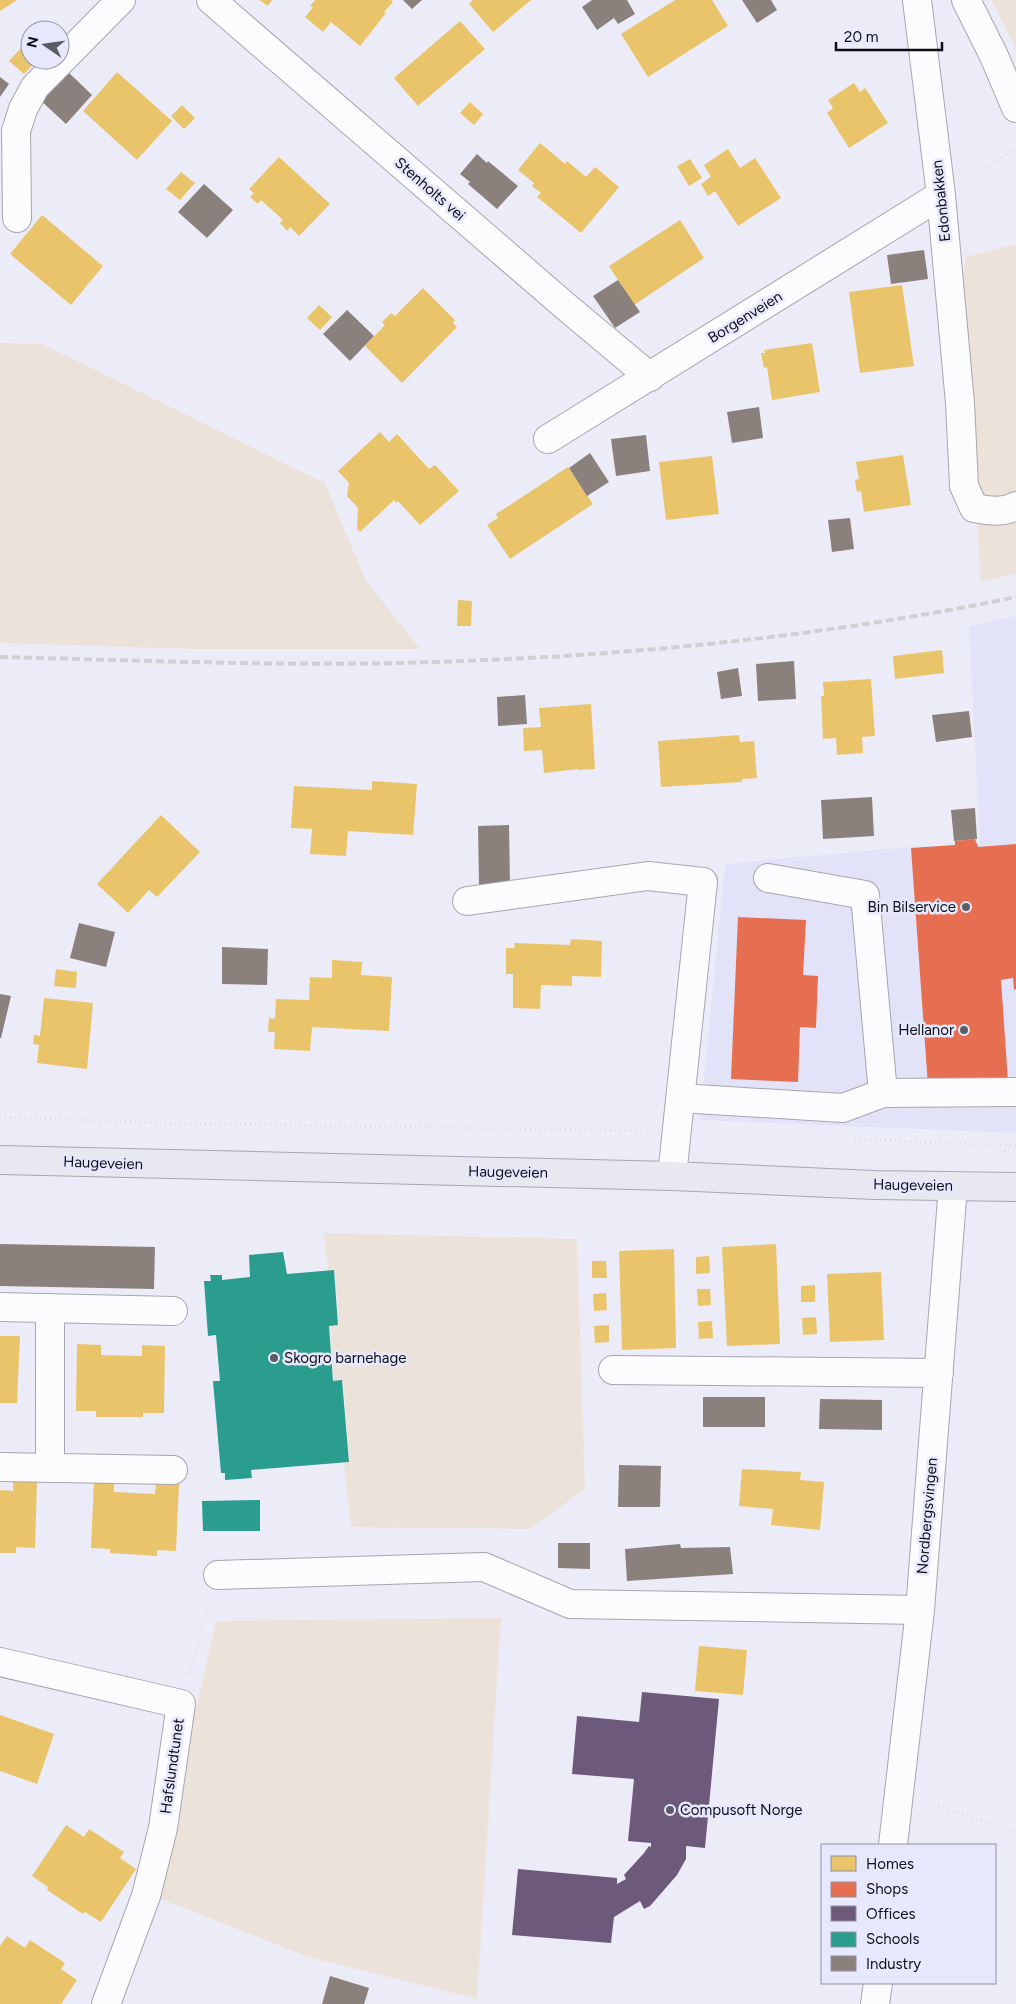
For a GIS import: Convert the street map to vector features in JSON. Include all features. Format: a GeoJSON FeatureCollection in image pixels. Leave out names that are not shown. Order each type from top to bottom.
{"type":"FeatureCollection","features":[{"type":"Feature","properties":{"kind":"main road","name":"Haugeveien"},"geometry":{"type":"LineString","coordinates":[[0,1160],[672,1176],[874,1185],[1016,1187]]}},
{"type":"Feature","properties":{"kind":"street"},"geometry":{"type":"LineString","coordinates":[[17,218],[16,132],[23,109],[35,86],[121,0]]}},
{"type":"Feature","properties":{"kind":"street","name":"Stenholts vei"},"geometry":{"type":"LineString","coordinates":[[211,0],[650,377]]}},
{"type":"Feature","properties":{"kind":"street","name":"Edonbakken"},"geometry":{"type":"LineString","coordinates":[[917,0],[941,195],[960,403],[964,486],[974,508],[989,511],[1008,510],[1016,506]]}},
{"type":"Feature","properties":{"kind":"street"},"geometry":{"type":"LineString","coordinates":[[966,0],[994,56],[1016,108]]}},
{"type":"Feature","properties":{"kind":"street","name":"Borgenveien"},"geometry":{"type":"LineString","coordinates":[[548,439],[941,195]]}},
{"type":"Feature","properties":{"kind":"street"},"geometry":{"type":"LineString","coordinates":[[468,901],[648,876],[703,882],[672,1176]]}},
{"type":"Feature","properties":{"kind":"street"},"geometry":{"type":"LineString","coordinates":[[768,878],[865,895],[883,1093]]}},
{"type":"Feature","properties":{"kind":"street"},"geometry":{"type":"LineString","coordinates":[[680,1098],[843,1108],[883,1093],[1016,1092]]}},
{"type":"Feature","properties":{"kind":"street","name":"Nordbergsvingen"},"geometry":{"type":"LineString","coordinates":[[893,1844],[920,1610],[953,1186]]}},
{"type":"Feature","properties":{"kind":"street"},"geometry":{"type":"LineString","coordinates":[[0,1307],[173,1311]]}},
{"type":"Feature","properties":{"kind":"street"},"geometry":{"type":"LineString","coordinates":[[50,1308],[50,1468]]}},
{"type":"Feature","properties":{"kind":"street"},"geometry":{"type":"LineString","coordinates":[[613,1370],[939,1373]]}},
{"type":"Feature","properties":{"kind":"street"},"geometry":{"type":"LineString","coordinates":[[0,1467],[173,1470]]}},
{"type":"Feature","properties":{"kind":"street"},"geometry":{"type":"LineString","coordinates":[[218,1575],[484,1567],[570,1604],[920,1610]]}},
{"type":"Feature","properties":{"kind":"street","name":"Hafslundtunet"},"geometry":{"type":"LineString","coordinates":[[0,1662],[181,1704],[163,1828],[146,1896],[106,2004]]}},
{"type":"Feature","properties":{"kind":"street"},"geometry":{"type":"LineString","coordinates":[[875,2004],[878,1984]]}},
{"type":"Feature","properties":{"kind":"path"},"geometry":{"type":"LineString","coordinates":[[941,195],[1016,149]]}},
{"type":"Feature","properties":{"kind":"path"},"geometry":{"type":"LineString","coordinates":[[0,1117],[165,1123],[676,1132]]}},
{"type":"Feature","properties":{"kind":"path"},"geometry":{"type":"LineString","coordinates":[[854,1139],[1016,1146]]}},
{"type":"Feature","properties":{"kind":"path"},"geometry":{"type":"LineString","coordinates":[[181,1704],[218,1575]]}},
{"type":"Feature","properties":{"kind":"path"},"geometry":{"type":"LineString","coordinates":[[900,1791],[1016,1833]]}},
{"type":"Feature","properties":{"kind":"shaded area"},"geometry":{"type":"Polygon","coordinates":[[[991,0],[1016,0],[1016,51],[1014,45],[991,0]]]}},
{"type":"Feature","properties":{"kind":"shaded area"},"geometry":{"type":"Polygon","coordinates":[[[1016,244],[1016,573],[981,582],[962,283],[966,257],[1016,244]]]}},
{"type":"Feature","properties":{"kind":"shaded area"},"geometry":{"type":"Polygon","coordinates":[[[0,343],[42,344],[325,483],[366,581],[420,649],[196,649],[0,643],[0,343]]]}},
{"type":"Feature","properties":{"kind":"shaded area"},"geometry":{"type":"Polygon","coordinates":[[[1016,616],[1016,1133],[700,1120],[725,864],[911,847],[980,844],[969,626],[1016,616]]]}},
{"type":"Feature","properties":{"kind":"shaded area"},"geometry":{"type":"Polygon","coordinates":[[[324,1233],[577,1239],[585,1489],[530,1529],[351,1527],[344,1463],[350,1462],[343,1381],[334,1382],[330,1325],[339,1324],[335,1272],[328,1272],[324,1233]]]}},
{"type":"Feature","properties":{"kind":"shaded area"},"geometry":{"type":"Polygon","coordinates":[[[501,1618],[477,1999],[308,1957],[154,1896],[216,1621],[501,1618]]]}},
{"type":"Feature","properties":{"kind":"building: Homes"},"geometry":{"type":"Polygon","coordinates":[[[0,0],[17,0],[0,11],[0,0]]]}},
{"type":"Feature","properties":{"kind":"building: Homes"},"geometry":{"type":"Polygon","coordinates":[[[259,0],[272,0],[268,6],[259,0]]]}},
{"type":"Feature","properties":{"kind":"building: Homes"},"geometry":{"type":"Polygon","coordinates":[[[315,0],[391,0],[393,2],[360,46],[331,22],[323,32],[305,17],[313,7],[310,6],[315,0]]]}},
{"type":"Feature","properties":{"kind":"building: Homes"},"geometry":{"type":"Polygon","coordinates":[[[473,0],[531,0],[493,32],[469,4],[473,0]]]}},
{"type":"Feature","properties":{"kind":"building: Homes"},"geometry":{"type":"Polygon","coordinates":[[[675,0],[712,0],[728,26],[648,77],[621,34],[675,0]]]}},
{"type":"Feature","properties":{"kind":"building: Homes"},"geometry":{"type":"Polygon","coordinates":[[[460,21],[485,49],[418,106],[394,78],[460,21]]]}},
{"type":"Feature","properties":{"kind":"building: Homes"},"geometry":{"type":"Polygon","coordinates":[[[20,49],[20,70],[28,70],[24,74],[9,61],[20,49]]]}},
{"type":"Feature","properties":{"kind":"building: Homes"},"geometry":{"type":"Polygon","coordinates":[[[117,72],[172,121],[137,160],[83,111],[117,72]]]}},
{"type":"Feature","properties":{"kind":"building: Homes"},"geometry":{"type":"Polygon","coordinates":[[[854,83],[860,92],[865,88],[888,123],[849,148],[827,113],[833,108],[828,100],[854,83]]]}},
{"type":"Feature","properties":{"kind":"building: Homes"},"geometry":{"type":"Polygon","coordinates":[[[470,102],[483,114],[474,125],[460,113],[470,102]]]}},
{"type":"Feature","properties":{"kind":"building: Homes"},"geometry":{"type":"Polygon","coordinates":[[[182,105],[195,118],[184,129],[171,116],[182,105]]]}},
{"type":"Feature","properties":{"kind":"building: Homes"},"geometry":{"type":"Polygon","coordinates":[[[540,143],[565,164],[567,161],[586,177],[595,167],[619,187],[581,233],[537,197],[541,193],[532,186],[534,183],[518,170],[540,143]]]}},
{"type":"Feature","properties":{"kind":"building: Homes"},"geometry":{"type":"Polygon","coordinates":[[[728,149],[740,168],[755,158],[781,198],[738,226],[715,191],[708,196],[701,184],[711,177],[704,165],[728,149]]]}},
{"type":"Feature","properties":{"kind":"building: Homes"},"geometry":{"type":"Polygon","coordinates":[[[279,157],[330,204],[299,236],[290,227],[287,231],[280,223],[283,220],[261,200],[258,204],[250,197],[254,193],[249,189],[279,157]]]}},
{"type":"Feature","properties":{"kind":"building: Homes"},"geometry":{"type":"Polygon","coordinates":[[[690,159],[702,178],[689,186],[677,166],[690,159]]]}},
{"type":"Feature","properties":{"kind":"building: Homes"},"geometry":{"type":"Polygon","coordinates":[[[181,172],[195,183],[180,200],[166,189],[181,172]]]}},
{"type":"Feature","properties":{"kind":"building: Homes"},"geometry":{"type":"Polygon","coordinates":[[[42,215],[103,266],[71,305],[10,254],[42,215]]]}},
{"type":"Feature","properties":{"kind":"building: Homes"},"geometry":{"type":"Polygon","coordinates":[[[680,220],[704,258],[634,305],[609,266],[680,220]]]}},
{"type":"Feature","properties":{"kind":"building: Homes"},"geometry":{"type":"Polygon","coordinates":[[[902,285],[914,366],[860,373],[849,292],[902,285]]]}},
{"type":"Feature","properties":{"kind":"building: Homes"},"geometry":{"type":"Polygon","coordinates":[[[423,288],[455,320],[453,323],[457,327],[402,383],[365,346],[385,325],[382,322],[391,313],[395,316],[423,288]]]}},
{"type":"Feature","properties":{"kind":"building: Homes"},"geometry":{"type":"Polygon","coordinates":[[[319,305],[332,317],[320,330],[307,318],[319,305]]]}},
{"type":"Feature","properties":{"kind":"building: Homes"},"geometry":{"type":"Polygon","coordinates":[[[812,343],[820,392],[772,400],[767,367],[764,368],[761,353],[765,353],[764,350],[812,343]]]}},
{"type":"Feature","properties":{"kind":"building: Homes"},"geometry":{"type":"Polygon","coordinates":[[[380,432],[389,442],[397,434],[429,469],[435,465],[459,491],[420,525],[398,501],[396,503],[394,500],[360,532],[357,529],[358,508],[347,496],[349,483],[338,471],[380,432]]]}},
{"type":"Feature","properties":{"kind":"building: Homes"},"geometry":{"type":"Polygon","coordinates":[[[903,455],[911,505],[864,512],[861,491],[857,492],[855,480],[859,479],[856,462],[903,455]]]}},
{"type":"Feature","properties":{"kind":"building: Homes"},"geometry":{"type":"Polygon","coordinates":[[[712,456],[719,514],[666,520],[659,462],[712,456]]]}},
{"type":"Feature","properties":{"kind":"building: Homes"},"geometry":{"type":"Polygon","coordinates":[[[568,467],[593,504],[510,559],[487,525],[498,518],[496,514],[568,467]]]}},
{"type":"Feature","properties":{"kind":"building: Homes"},"geometry":{"type":"Polygon","coordinates":[[[458,600],[472,601],[471,626],[457,626],[458,600]]]}},
{"type":"Feature","properties":{"kind":"building: Homes"},"geometry":{"type":"Polygon","coordinates":[[[942,650],[944,673],[895,679],[893,656],[942,650]]]}},
{"type":"Feature","properties":{"kind":"building: Homes"},"geometry":{"type":"Polygon","coordinates":[[[871,679],[875,736],[862,737],[863,753],[837,755],[836,738],[823,739],[821,696],[824,696],[823,682],[871,679]]]}},
{"type":"Feature","properties":{"kind":"building: Homes"},"geometry":{"type":"Polygon","coordinates":[[[591,704],[595,769],[544,773],[542,750],[524,751],[523,728],[541,727],[539,708],[591,704]]]}},
{"type":"Feature","properties":{"kind":"building: Homes"},"geometry":{"type":"Polygon","coordinates":[[[739,735],[740,742],[754,741],[757,778],[742,779],[742,782],[661,787],[658,741],[739,735]]]}},
{"type":"Feature","properties":{"kind":"building: Homes"},"geometry":{"type":"Polygon","coordinates":[[[372,781],[417,784],[413,835],[348,831],[346,856],[310,854],[312,829],[291,828],[294,786],[372,790],[372,781]]]}},
{"type":"Feature","properties":{"kind":"building: Homes"},"geometry":{"type":"Polygon","coordinates":[[[161,815],[200,852],[157,897],[149,890],[128,913],[97,884],[161,815]]]}},
{"type":"Feature","properties":{"kind":"building: Homes"},"geometry":{"type":"Polygon","coordinates":[[[571,939],[602,941],[601,977],[572,976],[572,986],[541,985],[540,1009],[513,1008],[513,974],[506,974],[506,948],[515,948],[514,943],[570,945],[571,939]]]}},
{"type":"Feature","properties":{"kind":"building: Homes"},"geometry":{"type":"Polygon","coordinates":[[[332,960],[362,962],[361,975],[392,977],[389,1031],[312,1027],[310,1051],[274,1049],[275,1032],[268,1032],[269,1018],[275,1019],[276,999],[309,1000],[310,977],[332,978],[332,960]]]}},
{"type":"Feature","properties":{"kind":"building: Homes"},"geometry":{"type":"Polygon","coordinates":[[[56,969],[77,972],[76,988],[54,986],[56,969]]]}},
{"type":"Feature","properties":{"kind":"building: Homes"},"geometry":{"type":"Polygon","coordinates":[[[44,998],[93,1003],[87,1069],[37,1063],[39,1045],[33,1044],[34,1035],[40,1036],[44,998]]]}},
{"type":"Feature","properties":{"kind":"building: Homes"},"geometry":{"type":"Polygon","coordinates":[[[776,1244],[780,1344],[727,1346],[722,1247],[776,1244]]]}},
{"type":"Feature","properties":{"kind":"building: Homes"},"geometry":{"type":"Polygon","coordinates":[[[674,1249],[676,1348],[622,1350],[619,1251],[674,1249]]]}},
{"type":"Feature","properties":{"kind":"building: Homes"},"geometry":{"type":"Polygon","coordinates":[[[709,1256],[710,1273],[696,1274],[696,1257],[709,1256]]]}},
{"type":"Feature","properties":{"kind":"building: Homes"},"geometry":{"type":"Polygon","coordinates":[[[592,1261],[606,1261],[607,1278],[592,1278],[592,1261]]]}},
{"type":"Feature","properties":{"kind":"building: Homes"},"geometry":{"type":"Polygon","coordinates":[[[881,1272],[884,1340],[830,1342],[827,1274],[881,1272]]]}},
{"type":"Feature","properties":{"kind":"building: Homes"},"geometry":{"type":"Polygon","coordinates":[[[815,1285],[815,1302],[801,1302],[801,1286],[815,1285]]]}},
{"type":"Feature","properties":{"kind":"building: Homes"},"geometry":{"type":"Polygon","coordinates":[[[697,1289],[710,1289],[711,1305],[698,1306],[697,1289]]]}},
{"type":"Feature","properties":{"kind":"building: Homes"},"geometry":{"type":"Polygon","coordinates":[[[606,1293],[607,1310],[594,1311],[593,1294],[606,1293]]]}},
{"type":"Feature","properties":{"kind":"building: Homes"},"geometry":{"type":"Polygon","coordinates":[[[816,1317],[817,1334],[803,1335],[802,1318],[816,1317]]]}},
{"type":"Feature","properties":{"kind":"building: Homes"},"geometry":{"type":"Polygon","coordinates":[[[712,1321],[713,1338],[699,1339],[698,1322],[712,1321]]]}},
{"type":"Feature","properties":{"kind":"building: Homes"},"geometry":{"type":"Polygon","coordinates":[[[609,1325],[609,1342],[595,1343],[594,1326],[609,1325]]]}},
{"type":"Feature","properties":{"kind":"building: Homes"},"geometry":{"type":"Polygon","coordinates":[[[0,1336],[20,1336],[17,1403],[0,1403],[0,1336]]]}},
{"type":"Feature","properties":{"kind":"building: Homes"},"geometry":{"type":"Polygon","coordinates":[[[77,1344],[101,1345],[101,1355],[142,1356],[142,1345],[165,1346],[164,1413],[143,1413],[143,1417],[96,1417],[96,1411],[76,1411],[77,1344]]]}},
{"type":"Feature","properties":{"kind":"building: Homes"},"geometry":{"type":"Polygon","coordinates":[[[742,1469],[801,1472],[800,1480],[824,1482],[820,1530],[771,1525],[773,1509],[739,1506],[742,1469]]]}},
{"type":"Feature","properties":{"kind":"building: Homes"},"geometry":{"type":"Polygon","coordinates":[[[13,1480],[37,1481],[35,1548],[16,1547],[16,1553],[0,1553],[0,1490],[13,1491],[13,1480]]]}},
{"type":"Feature","properties":{"kind":"building: Homes"},"geometry":{"type":"Polygon","coordinates":[[[94,1482],[114,1483],[114,1492],[155,1494],[156,1483],[179,1484],[176,1551],[157,1550],[157,1556],[110,1553],[110,1549],[91,1548],[94,1482]]]}},
{"type":"Feature","properties":{"kind":"building: Homes"},"geometry":{"type":"Polygon","coordinates":[[[699,1646],[747,1650],[743,1695],[695,1691],[699,1646]]]}},
{"type":"Feature","properties":{"kind":"building: Homes"},"geometry":{"type":"Polygon","coordinates":[[[0,1715],[54,1734],[37,1784],[0,1771],[0,1715]]]}},
{"type":"Feature","properties":{"kind":"building: Homes"},"geometry":{"type":"Polygon","coordinates":[[[66,1825],[84,1837],[89,1829],[124,1852],[120,1858],[136,1869],[101,1922],[85,1912],[83,1914],[47,1890],[48,1887],[32,1876],[66,1825]]]}},
{"type":"Feature","properties":{"kind":"building: Homes"},"geometry":{"type":"Polygon","coordinates":[[[7,1936],[25,1948],[30,1940],[65,1963],[61,1969],[77,1980],[61,2004],[0,2004],[0,1946],[7,1936]]]}},
{"type":"Feature","properties":{"kind":"building: Shops"},"geometry":{"type":"Polygon","coordinates":[[[975,839],[978,847],[1016,844],[1016,989],[1014,990],[1013,978],[1001,980],[1008,1081],[928,1086],[911,848],[955,845],[955,841],[975,839]]]}},
{"type":"Feature","properties":{"kind":"building: Shops"},"geometry":{"type":"Polygon","coordinates":[[[738,917],[806,920],[803,975],[818,976],[816,1028],[800,1027],[798,1082],[731,1079],[738,917]]]}},
{"type":"Feature","properties":{"kind":"building: Offices","name":"Compusoft Norge"},"geometry":{"type":"Polygon","coordinates":[[[642,1692],[719,1699],[705,1848],[686,1846],[686,1859],[677,1875],[650,1906],[644,1909],[640,1901],[614,1917],[611,1943],[512,1935],[518,1869],[617,1878],[617,1884],[626,1879],[624,1875],[649,1846],[651,1847],[651,1843],[628,1841],[634,1779],[572,1774],[577,1716],[639,1722],[642,1692]]]}},
{"type":"Feature","properties":{"kind":"building: Schools"},"geometry":{"type":"Polygon","coordinates":[[[283,1252],[287,1274],[334,1270],[338,1325],[329,1326],[333,1381],[342,1380],[349,1462],[251,1470],[252,1478],[225,1480],[225,1473],[221,1473],[213,1381],[220,1381],[216,1335],[208,1336],[204,1281],[211,1281],[210,1275],[222,1275],[222,1280],[250,1277],[249,1255],[283,1252]]]}},
{"type":"Feature","properties":{"kind":"building: Schools"},"geometry":{"type":"Polygon","coordinates":[[[260,1500],[260,1531],[203,1531],[202,1501],[260,1500]]]}},
{"type":"Feature","properties":{"kind":"building: Industry"},"geometry":{"type":"Polygon","coordinates":[[[403,0],[422,0],[412,9],[403,0]]]}},
{"type":"Feature","properties":{"kind":"building: Industry"},"geometry":{"type":"Polygon","coordinates":[[[592,0],[627,0],[635,14],[618,24],[614,18],[597,30],[582,7],[592,0]]]}},
{"type":"Feature","properties":{"kind":"building: Industry"},"geometry":{"type":"Polygon","coordinates":[[[742,0],[771,0],[777,10],[757,23],[742,0]]]}},
{"type":"Feature","properties":{"kind":"building: Industry"},"geometry":{"type":"Polygon","coordinates":[[[64,70],[92,95],[66,124],[38,98],[64,70]]]}},
{"type":"Feature","properties":{"kind":"building: Industry"},"geometry":{"type":"Polygon","coordinates":[[[0,77],[9,84],[0,97],[0,77]]]}},
{"type":"Feature","properties":{"kind":"building: Industry"},"geometry":{"type":"Polygon","coordinates":[[[477,154],[518,186],[497,209],[468,184],[470,182],[460,174],[477,154]]]}},
{"type":"Feature","properties":{"kind":"building: Industry"},"geometry":{"type":"Polygon","coordinates":[[[204,184],[233,210],[207,238],[178,212],[204,184]]]}},
{"type":"Feature","properties":{"kind":"building: Industry"},"geometry":{"type":"Polygon","coordinates":[[[924,250],[928,279],[891,284],[887,255],[924,250]]]}},
{"type":"Feature","properties":{"kind":"building: Industry"},"geometry":{"type":"Polygon","coordinates":[[[618,280],[640,312],[615,328],[593,296],[618,280]]]}},
{"type":"Feature","properties":{"kind":"building: Industry"},"geometry":{"type":"Polygon","coordinates":[[[347,310],[374,336],[350,361],[323,334],[347,310]]]}},
{"type":"Feature","properties":{"kind":"building: Industry"},"geometry":{"type":"Polygon","coordinates":[[[759,407],[763,438],[732,443],[727,412],[759,407]]]}},
{"type":"Feature","properties":{"kind":"building: Industry"},"geometry":{"type":"Polygon","coordinates":[[[646,435],[650,471],[616,476],[611,439],[646,435]]]}},
{"type":"Feature","properties":{"kind":"building: Industry"},"geometry":{"type":"Polygon","coordinates":[[[590,453],[609,482],[587,496],[569,468],[590,453]]]}},
{"type":"Feature","properties":{"kind":"building: Industry"},"geometry":{"type":"Polygon","coordinates":[[[850,518],[854,549],[832,552],[828,520],[850,518]]]}},
{"type":"Feature","properties":{"kind":"building: Industry"},"geometry":{"type":"Polygon","coordinates":[[[794,661],[796,699],[758,701],[756,664],[794,661]]]}},
{"type":"Feature","properties":{"kind":"building: Industry"},"geometry":{"type":"Polygon","coordinates":[[[738,668],[742,696],[721,699],[717,672],[738,668]]]}},
{"type":"Feature","properties":{"kind":"building: Industry"},"geometry":{"type":"Polygon","coordinates":[[[525,695],[527,724],[498,726],[497,697],[525,695]]]}},
{"type":"Feature","properties":{"kind":"building: Industry"},"geometry":{"type":"Polygon","coordinates":[[[969,711],[972,737],[936,742],[932,715],[969,711]]]}},
{"type":"Feature","properties":{"kind":"building: Industry"},"geometry":{"type":"Polygon","coordinates":[[[872,797],[874,836],[823,839],[821,800],[872,797]]]}},
{"type":"Feature","properties":{"kind":"building: Industry"},"geometry":{"type":"Polygon","coordinates":[[[975,808],[977,839],[954,841],[951,810],[975,808]]]}},
{"type":"Feature","properties":{"kind":"building: Industry"},"geometry":{"type":"Polygon","coordinates":[[[509,825],[510,884],[479,885],[478,826],[509,825]]]}},
{"type":"Feature","properties":{"kind":"building: Industry"},"geometry":{"type":"Polygon","coordinates":[[[79,923],[115,932],[106,967],[70,958],[79,923]]]}},
{"type":"Feature","properties":{"kind":"building: Industry"},"geometry":{"type":"Polygon","coordinates":[[[222,947],[268,949],[267,985],[222,984],[222,947]]]}},
{"type":"Feature","properties":{"kind":"building: Industry"},"geometry":{"type":"Polygon","coordinates":[[[0,994],[11,996],[1,1038],[0,1038],[0,994]]]}},
{"type":"Feature","properties":{"kind":"building: Industry"},"geometry":{"type":"Polygon","coordinates":[[[0,1244],[155,1247],[154,1289],[0,1286],[0,1244]]]}},
{"type":"Feature","properties":{"kind":"building: Industry"},"geometry":{"type":"Polygon","coordinates":[[[703,1397],[765,1397],[765,1427],[703,1427],[703,1397]]]}},
{"type":"Feature","properties":{"kind":"building: Industry"},"geometry":{"type":"Polygon","coordinates":[[[820,1399],[882,1400],[882,1430],[819,1429],[820,1399]]]}},
{"type":"Feature","properties":{"kind":"building: Industry"},"geometry":{"type":"Polygon","coordinates":[[[619,1465],[661,1466],[660,1507],[618,1507],[619,1465]]]}},
{"type":"Feature","properties":{"kind":"building: Industry"},"geometry":{"type":"Polygon","coordinates":[[[558,1543],[590,1543],[590,1569],[558,1568],[558,1543]]]}},
{"type":"Feature","properties":{"kind":"building: Industry"},"geometry":{"type":"Polygon","coordinates":[[[680,1544],[681,1548],[730,1547],[733,1574],[627,1581],[625,1549],[680,1544]]]}},
{"type":"Feature","properties":{"kind":"building: Industry"},"geometry":{"type":"Polygon","coordinates":[[[330,1976],[369,1988],[364,2004],[322,2004],[330,1976]]]}},
{"type":"Feature","properties":{"kind":"railway"},"geometry":{"type":"LineString","coordinates":[[0,657],[350,664],[555,656],[710,644],[787,635],[940,612],[1016,597]]}},
{"type":"Feature","properties":{"kind":"place","name":"Bin Bilservice"},"geometry":{"type":"Point","coordinates":[966,907]}},
{"type":"Feature","properties":{"kind":"place","name":"Hellanor"},"geometry":{"type":"Point","coordinates":[964,1030]}},
{"type":"Feature","properties":{"kind":"place","name":"Skogro barnehage"},"geometry":{"type":"Point","coordinates":[274,1358]}},
{"type":"Feature","properties":{"kind":"place","name":"Compusoft Norge"},"geometry":{"type":"Point","coordinates":[670,1810]}}]}
